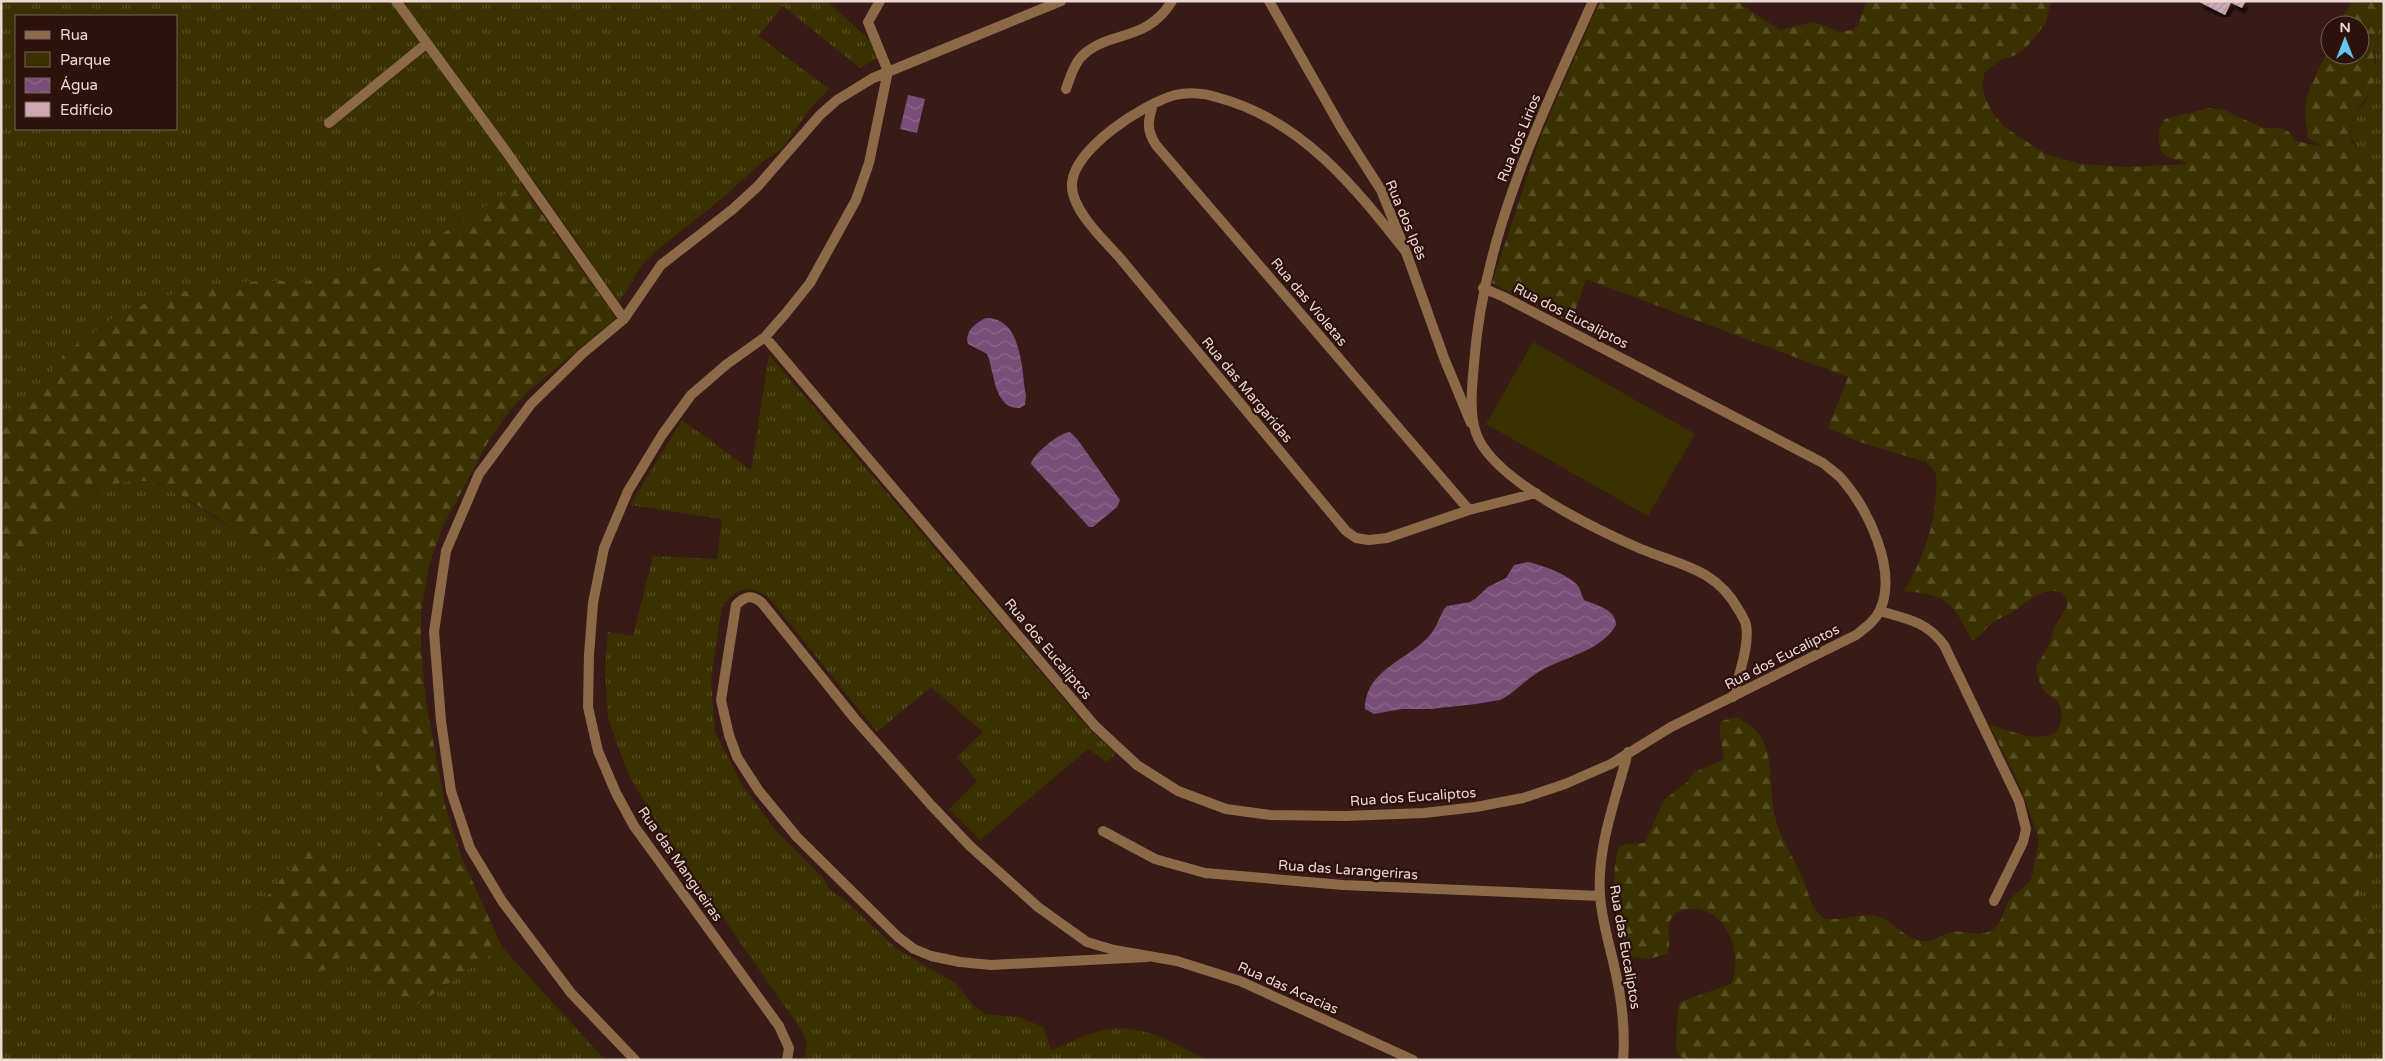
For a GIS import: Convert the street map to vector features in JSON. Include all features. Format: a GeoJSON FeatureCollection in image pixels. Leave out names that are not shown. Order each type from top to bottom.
{"type":"FeatureCollection","features":[{"type":"Feature","properties":{"kind":"street"},"geometry":{"type":"LineString","coordinates":[[396,1],[505,150],[624,319]]}},
{"type":"Feature","properties":{"kind":"street"},"geometry":{"type":"LineString","coordinates":[[880,1],[868,22],[888,71]]}},
{"type":"Feature","properties":{"kind":"street"},"geometry":{"type":"LineString","coordinates":[[635,1060],[571,993],[502,901],[470,848],[451,791],[441,721],[434,632],[446,551],[479,474],[531,404],[582,354],[624,319],[661,266],[758,186],[820,115],[854,89],[888,71],[1061,1]]}},
{"type":"Feature","properties":{"kind":"street"},"geometry":{"type":"LineString","coordinates":[[1066,89],[1074,68],[1081,57],[1094,48],[1138,32],[1151,24],[1163,15],[1172,1]]}},
{"type":"Feature","properties":{"kind":"street","name":"Rua dos Ipês"},"geometry":{"type":"LineString","coordinates":[[1269,1],[1342,129],[1381,190],[1406,252],[1441,350],[1477,435]]}},
{"type":"Feature","properties":{"kind":"street","name":"Rua dos Lirios"},"geometry":{"type":"LineString","coordinates":[[1477,435],[1473,417],[1472,387],[1483,288],[1507,207],[1533,135],[1593,1]]}},
{"type":"Feature","properties":{"kind":"street"},"geometry":{"type":"LineString","coordinates":[[328,123],[427,43]]}},
{"type":"Feature","properties":{"kind":"street","name":"Rua das Mangueiras"},"geometry":{"type":"LineString","coordinates":[[787,1060],[789,1048],[779,1026],[634,826],[616,793],[598,751],[588,707],[592,620],[604,548],[628,491],[662,435],[691,395],[727,364],[765,338],[810,283],[856,200],[869,163],[888,71]]}},
{"type":"Feature","properties":{"kind":"street","name":"Rua das Margaridas"},"geometry":{"type":"LineString","coordinates":[[1406,252],[1357,189],[1312,148],[1283,125],[1246,107],[1215,96],[1197,94],[1176,95],[1153,104],[1135,114],[1112,128],[1089,150],[1076,171],[1072,183],[1073,194],[1089,223],[1346,531],[1356,538],[1369,540],[1387,538],[1468,510],[1536,493]]}},
{"type":"Feature","properties":{"kind":"street","name":"Rua das Violetas"},"geometry":{"type":"LineString","coordinates":[[1153,104],[1148,121],[1149,129],[1156,144],[1468,510]]}},
{"type":"Feature","properties":{"kind":"street","name":"Rua dos Eucaliptos"},"geometry":{"type":"LineString","coordinates":[[765,338],[1096,726],[1137,764],[1178,791],[1226,808],[1270,815],[1344,816],[1424,813],[1476,807],[1523,798],[1566,784],[1611,764],[1671,727],[1856,635],[1870,624],[1880,612],[1885,586],[1881,548],[1859,504],[1841,478],[1824,463],[1504,297],[1483,288]]}},
{"type":"Feature","properties":{"kind":"street"},"geometry":{"type":"LineString","coordinates":[[1477,435],[1497,462],[1520,483],[1591,524],[1642,549],[1695,568],[1712,579],[1730,595],[1746,624],[1744,658],[1733,697]]}},
{"type":"Feature","properties":{"kind":"street"},"geometry":{"type":"LineString","coordinates":[[750,596],[756,597],[762,603],[855,719],[931,805],[970,846],[1038,907],[1087,942],[1147,957],[990,964],[960,962],[931,956],[914,949],[898,937],[797,836],[759,791],[737,758],[729,735],[721,700],[736,605],[743,598],[750,596]]}},
{"type":"Feature","properties":{"kind":"street"},"geometry":{"type":"LineString","coordinates":[[1880,612],[1925,626],[1939,639],[2019,801],[2026,829],[2023,842],[1994,901]]}},
{"type":"Feature","properties":{"kind":"street","name":"Rua das Eucaliptos"},"geometry":{"type":"LineString","coordinates":[[1623,1060],[1623,1017],[1620,990],[1600,896],[1599,875],[1602,848],[1628,752]]}},
{"type":"Feature","properties":{"kind":"street","name":"Rua das Larangeriras"},"geometry":{"type":"LineString","coordinates":[[1103,831],[1155,859],[1205,872],[1343,885],[1600,896]]}},
{"type":"Feature","properties":{"kind":"street","name":"Rua das Acacias"},"geometry":{"type":"LineString","coordinates":[[1147,957],[1177,961],[1240,981],[1413,1060]]}},
{"type":"Feature","properties":{"kind":"green space"},"geometry":{"type":"Polygon","coordinates":[[[1,1],[827,1],[885,54],[860,68],[783,6],[758,36],[829,89],[812,106],[781,150],[762,162],[725,196],[657,250],[642,265],[619,302],[533,179],[521,184],[403,257],[372,270],[324,281],[260,281],[212,285],[24,402],[1,429],[1,1]]]}},
{"type":"Feature","properties":{"kind":"green space"},"geometry":{"type":"Polygon","coordinates":[[[1600,1],[1736,1],[1780,30],[1814,22],[1840,32],[1852,30],[1858,25],[1867,1],[2051,1],[2046,23],[2028,45],[2019,54],[2000,60],[1985,72],[1982,84],[1985,97],[1992,112],[2004,127],[2046,154],[2081,164],[2127,167],[2189,164],[2164,155],[2160,146],[2160,129],[2165,119],[2209,108],[2224,110],[2263,128],[2280,128],[2289,132],[2296,141],[2323,147],[2308,138],[2305,107],[2310,89],[2321,65],[2370,65],[2370,15],[2344,15],[2352,1],[2380,1],[2379,28],[2374,47],[2375,68],[2372,86],[2355,114],[2350,133],[2351,140],[2360,153],[2384,170],[2384,849],[2373,855],[2363,878],[2359,900],[2360,910],[2364,919],[2372,928],[2384,935],[2384,966],[2355,988],[2299,1060],[1687,1060],[1677,1054],[1676,1043],[1680,1002],[1731,984],[1735,973],[1734,948],[1724,925],[1716,917],[1705,911],[1686,909],[1677,912],[1671,918],[1667,954],[1649,959],[1631,957],[1624,945],[1621,933],[1615,885],[1615,864],[1619,847],[1625,844],[1645,843],[1664,800],[1686,783],[1695,772],[1723,760],[1720,736],[1722,721],[1736,717],[1750,725],[1760,736],[1766,748],[1769,762],[1776,821],[1802,877],[1812,904],[1825,919],[1862,915],[1875,916],[1886,920],[1909,936],[1920,941],[1930,940],[1954,932],[1985,933],[1995,928],[2009,901],[2031,880],[2039,839],[2019,784],[1989,724],[2018,734],[2041,737],[2050,735],[2057,730],[2061,721],[2060,707],[2057,701],[2044,691],[2036,668],[2049,644],[2055,626],[2067,607],[2066,598],[2060,592],[2053,591],[2039,594],[2011,613],[1995,621],[1973,641],[1960,618],[1948,603],[1932,595],[1904,591],[1912,578],[1929,534],[1935,504],[1936,473],[1926,462],[1860,442],[1828,428],[1848,377],[1586,279],[1571,323],[1492,283],[1542,132],[1600,1]]]}},
{"type":"Feature","properties":{"kind":"green space"},"geometry":{"type":"Polygon","coordinates":[[[2380,1],[2384,1],[2384,170],[2360,155],[2351,137],[2351,124],[2356,113],[2366,101],[2376,62],[2374,46],[2379,29],[2380,1]]]}},
{"type":"Feature","properties":{"kind":"green space"},"geometry":{"type":"Polygon","coordinates":[[[521,184],[616,318],[529,391],[510,410],[488,442],[442,528],[429,565],[421,611],[421,650],[426,702],[445,805],[462,858],[502,947],[409,1010],[347,951],[317,974],[246,921],[310,845],[363,881],[378,851],[383,821],[383,788],[348,684],[342,649],[331,623],[312,592],[290,570],[215,516],[165,486],[147,481],[129,481],[110,485],[85,502],[38,544],[1,585],[1,429],[68,351],[114,317],[163,296],[212,285],[260,281],[324,281],[372,270],[403,257],[521,184]]]}},
{"type":"Feature","properties":{"kind":"green space"},"geometry":{"type":"Polygon","coordinates":[[[1533,342],[1695,434],[1648,516],[1486,424],[1533,342]]]}},
{"type":"Feature","properties":{"kind":"green space"},"geometry":{"type":"Polygon","coordinates":[[[769,355],[1091,731],[1116,753],[1107,762],[1088,749],[980,840],[949,809],[977,781],[957,757],[983,732],[931,687],[877,732],[770,599],[750,589],[732,595],[722,607],[711,680],[715,732],[742,785],[777,832],[823,878],[830,890],[845,900],[897,949],[955,983],[974,1006],[986,1014],[1019,1017],[1043,1027],[1051,1050],[1094,1033],[1122,1028],[1147,1032],[1206,1060],[804,1060],[807,1042],[802,1031],[651,814],[627,771],[608,718],[605,669],[608,632],[633,636],[653,556],[717,559],[722,519],[630,505],[682,420],[751,470],[769,355]]]}},
{"type":"Feature","properties":{"kind":"green space"},"geometry":{"type":"Polygon","coordinates":[[[129,481],[147,481],[165,486],[250,540],[290,570],[312,592],[331,623],[342,649],[348,684],[383,788],[383,821],[378,851],[363,881],[310,845],[246,921],[347,951],[409,1010],[502,947],[605,1060],[1,1060],[1,585],[38,544],[85,502],[110,485],[129,481]]]}},
{"type":"Feature","properties":{"kind":"green space"},"geometry":{"type":"Polygon","coordinates":[[[2384,849],[2384,935],[2372,928],[2364,919],[2360,910],[2359,900],[2363,878],[2373,855],[2384,849]]]}},
{"type":"Feature","properties":{"kind":"green space"},"geometry":{"type":"Polygon","coordinates":[[[2384,966],[2384,1060],[2299,1060],[2355,988],[2384,966]]]}},
{"type":"Feature","properties":{"kind":"water"},"geometry":{"type":"Polygon","coordinates":[[[908,95],[925,99],[917,133],[900,129],[908,95]]]}},
{"type":"Feature","properties":{"kind":"water"},"geometry":{"type":"Polygon","coordinates":[[[986,318],[998,320],[1014,336],[1021,360],[1026,396],[1025,405],[1020,408],[1011,407],[1005,403],[996,388],[987,354],[968,344],[969,332],[978,322],[986,318]]]}},
{"type":"Feature","properties":{"kind":"water"},"geometry":{"type":"Polygon","coordinates":[[[1070,432],[1078,440],[1120,500],[1117,507],[1093,527],[1089,527],[1031,464],[1036,455],[1047,445],[1065,433],[1070,432]]]}},
{"type":"Feature","properties":{"kind":"water"},"geometry":{"type":"Polygon","coordinates":[[[1528,562],[1569,578],[1578,586],[1584,600],[1609,611],[1613,615],[1616,625],[1609,634],[1590,648],[1534,675],[1500,700],[1430,709],[1402,709],[1374,714],[1365,709],[1367,696],[1372,685],[1389,667],[1429,636],[1447,606],[1470,602],[1488,587],[1506,578],[1514,565],[1528,562]]]}},
{"type":"Feature","properties":{"kind":"building"},"geometry":{"type":"Polygon","coordinates":[[[2197,1],[2246,1],[2242,8],[2231,3],[2225,15],[2197,1]]]}}]}
